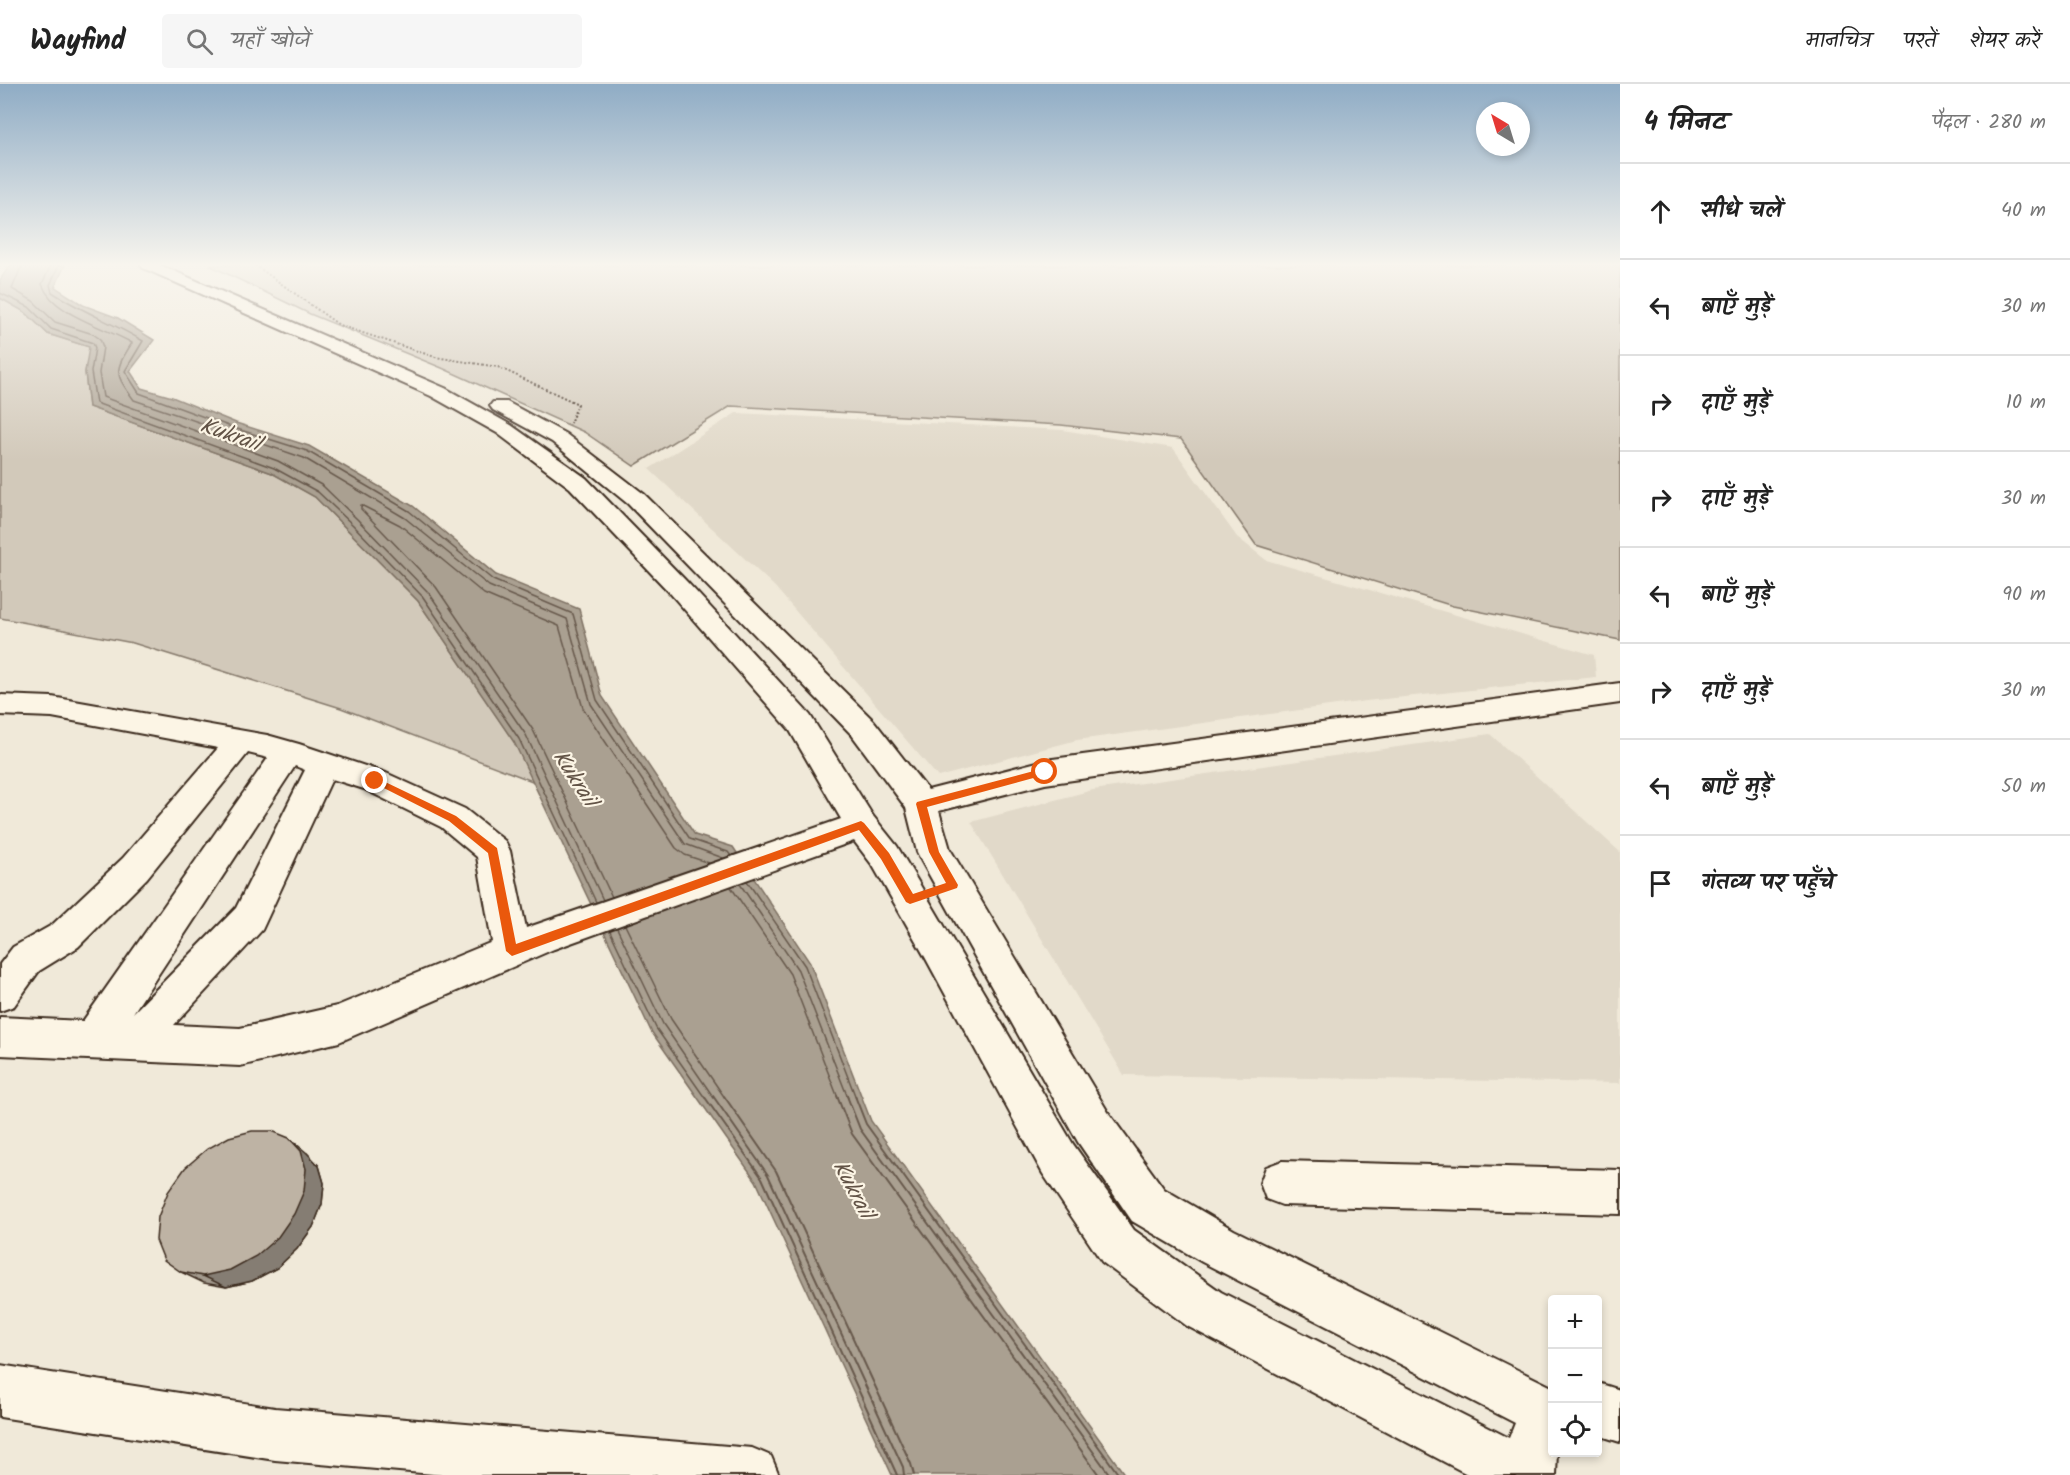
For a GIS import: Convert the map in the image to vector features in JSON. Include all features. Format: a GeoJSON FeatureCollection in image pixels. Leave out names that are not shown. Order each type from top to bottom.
{"type":"FeatureCollection","features":[{"type":"Feature","properties":{"kind":"street"},"geometry":{"type":"LineString","coordinates":[[305,330],[395,367],[459,386],[555,436],[636,499],[867,733],[921,804],[934,852],[1093,1127],[1148,1205],[1218,1246],[1548,1414]]}},
{"type":"Feature","properties":{"kind":"street"},"geometry":{"type":"LineString","coordinates":[[314,330],[395,367],[504,429],[578,483],[679,588],[800,722],[816,750],[852,828],[885,856],[1058,1159],[1118,1246],[1204,1309],[1524,1475]]}},
{"type":"Feature","properties":{"kind":"street"},"geometry":{"type":"LineString","coordinates":[[921,804],[1045,772],[1620,693]]}},
{"type":"Feature","properties":{"kind":"street"},"geometry":{"type":"LineString","coordinates":[[0,705],[52,707],[241,741],[288,753],[375,781],[453,819],[493,851],[527,944]]}},
{"type":"Feature","properties":{"kind":"street"},"geometry":{"type":"LineString","coordinates":[[816,750],[867,733]]}},
{"type":"Feature","properties":{"kind":"street"},"geometry":{"type":"LineString","coordinates":[[0,993],[26,958],[65,936],[135,868],[241,741]]}},
{"type":"Feature","properties":{"kind":"street"},"geometry":{"type":"LineString","coordinates":[[93,1040],[288,753]]}},
{"type":"Feature","properties":{"kind":"street"},"geometry":{"type":"LineString","coordinates":[[132,1042],[249,919],[323,764]]}},
{"type":"Feature","properties":{"kind":"street"},"geometry":{"type":"LineString","coordinates":[[0,1036],[240,1047],[339,1024],[527,944],[852,828]]}},
{"type":"Feature","properties":{"kind":"street"},"geometry":{"type":"LineString","coordinates":[[910,899],[953,885]]}},
{"type":"Feature","properties":{"kind":"street"},"geometry":{"type":"LineString","coordinates":[[1282,1183],[1620,1192]]}},
{"type":"Feature","properties":{"kind":"street"},"geometry":{"type":"LineString","coordinates":[[16,1394],[275,1434],[752,1475]]}},
{"type":"Feature","properties":{"kind":"street"},"geometry":{"type":"LineString","coordinates":[[1602,1410],[1620,1416]]}},
{"type":"Feature","properties":{"kind":"street"},"geometry":{"type":"LineString","coordinates":[[1529,1475],[1530,1451],[1539,1430],[1548,1420]]}},
{"type":"Feature","properties":{"kind":"path"},"geometry":{"type":"LineString","coordinates":[[352,330],[435,357],[498,368],[519,375],[578,404],[569,425],[555,436]]}},
{"type":"Feature","properties":{"kind":"shaded area"},"geometry":{"type":"Polygon","coordinates":[[[0,330],[44,330],[48,334],[90,347],[85,372],[89,407],[272,473],[315,497],[418,601],[540,784],[341,708],[133,643],[0,618],[0,330]]]}},
{"type":"Feature","properties":{"kind":"shaded area"},"geometry":{"type":"Polygon","coordinates":[[[349,330],[1620,330],[1620,640],[1453,606],[1256,545],[1181,439],[1061,425],[731,406],[634,466],[584,432],[442,368],[349,330]]]}},
{"type":"Feature","properties":{"kind":"shaded area"},"geometry":{"type":"Polygon","coordinates":[[[736,413],[1063,430],[1173,448],[1237,537],[1266,560],[1594,655],[1596,677],[1366,701],[1077,740],[938,777],[775,587],[649,469],[736,413]]]}},
{"type":"Feature","properties":{"kind":"shaded area"},"geometry":{"type":"Polygon","coordinates":[[[1490,734],[1620,852],[1620,1083],[1124,1075],[971,822],[1093,790],[1490,734]]]}},
{"type":"Feature","properties":{"kind":"water","name":"Kukrail"},"geometry":{"type":"Polygon","coordinates":[[[44,330],[137,330],[154,340],[130,371],[141,388],[172,397],[236,423],[309,446],[413,506],[496,575],[579,609],[602,696],[695,835],[733,847],[810,963],[871,1121],[1125,1475],[892,1475],[756,1181],[651,1031],[514,742],[418,601],[315,497],[272,473],[89,407],[85,372],[89,347],[48,334],[44,330]]]}},
{"type":"Feature","properties":{"kind":"building"},"geometry":{"type":"Polygon","coordinates":[[[252,1131],[272,1131],[289,1138],[301,1151],[306,1169],[304,1191],[294,1214],[278,1237],[256,1256],[230,1270],[203,1276],[181,1272],[164,1260],[156,1240],[158,1217],[168,1192],[185,1168],[207,1149],[229,1137],[252,1131]]]}},
{"type":"Feature","properties":{"kind":"route"},"geometry":{"type":"LineString","coordinates":[[375,781],[453,819],[493,851],[512,951],[542,938],[861,825],[885,856],[910,899],[953,885],[934,852],[921,804],[1045,772]]}}]}
